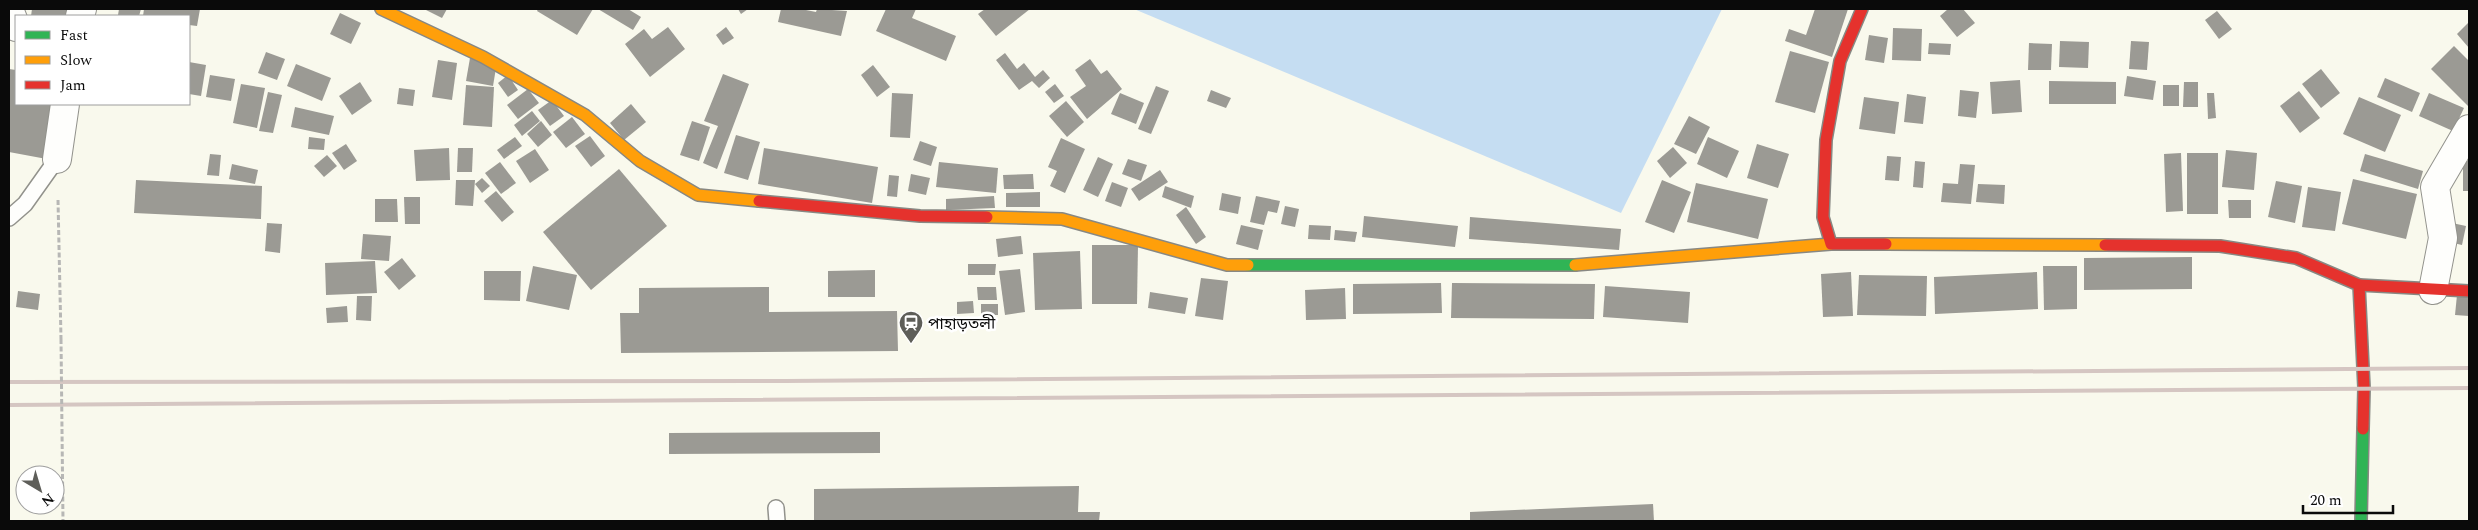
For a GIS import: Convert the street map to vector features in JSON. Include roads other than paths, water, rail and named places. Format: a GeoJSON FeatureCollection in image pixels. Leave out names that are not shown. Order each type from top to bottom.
{"type":"FeatureCollection","features":[{"type":"Feature","properties":{"kind":"street"},"geometry":{"type":"LineString","coordinates":[[9,9],[15,24]]}},
{"type":"Feature","properties":{"kind":"street"},"geometry":{"type":"LineString","coordinates":[[382,9],[483,57],[586,115],[640,161],[698,195],[920,216],[1062,219],[1227,265],[1588,265],[1832,244],[2220,246],[2296,258],[2359,286],[2469,290]]}},
{"type":"Feature","properties":{"kind":"street"},"geometry":{"type":"LineString","coordinates":[[1832,244],[1823,217],[1826,140],[1840,61],[1862,9]]}},
{"type":"Feature","properties":{"kind":"street"},"geometry":{"type":"LineString","coordinates":[[57,160],[65,105]]}},
{"type":"Feature","properties":{"kind":"street"},"geometry":{"type":"LineString","coordinates":[[2433,290],[2443,238],[2435,187],[2469,129]]}},
{"type":"Feature","properties":{"kind":"street"},"geometry":{"type":"LineString","coordinates":[[2359,286],[2364,388],[2361,521]]}},
{"type":"Feature","properties":{"kind":"lane"},"geometry":{"type":"LineString","coordinates":[[9,218],[25,204],[57,160]]}},
{"type":"Feature","properties":{"kind":"water"},"geometry":{"type":"Polygon","coordinates":[[[1134,9],[1722,9],[1621,213],[1134,9]]]}},
{"type":"Feature","properties":{"kind":"railway"},"geometry":{"type":"LineString","coordinates":[[9,382],[786,381],[2469,368]]}},
{"type":"Feature","properties":{"kind":"railway"},"geometry":{"type":"LineString","coordinates":[[9,405],[2469,388]]}},
{"type":"Feature","properties":{"kind":"place","name":"পাহাড়তলী"},"geometry":{"type":"Point","coordinates":[911,344]}}]}
